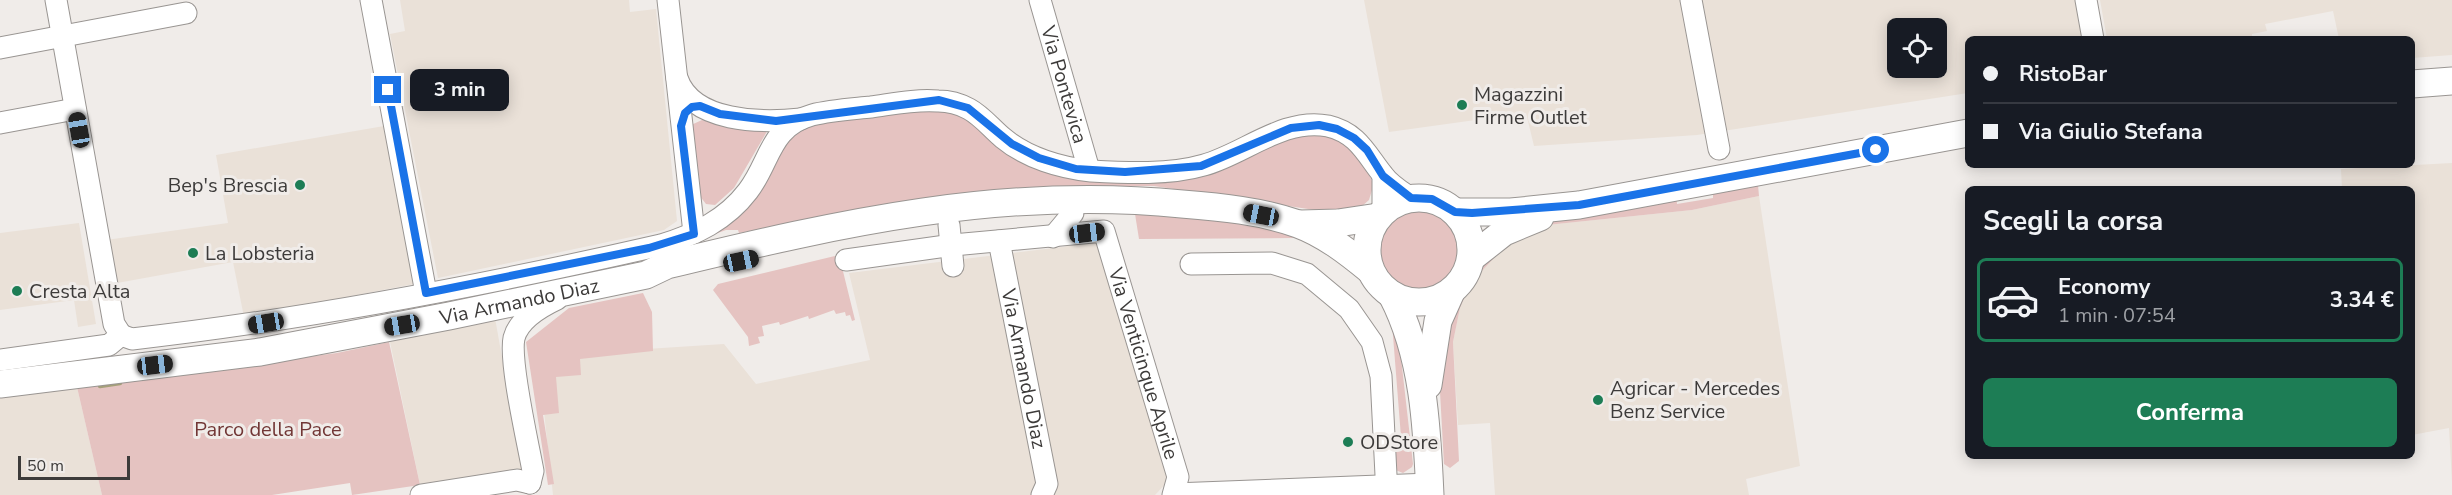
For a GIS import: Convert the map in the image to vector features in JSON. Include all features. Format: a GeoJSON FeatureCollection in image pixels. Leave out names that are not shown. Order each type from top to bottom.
{"type":"FeatureCollection","features":[{"type":"Feature","properties":{"kind":"main road"},"geometry":{"type":"LineString","coordinates":[[2415,84],[2452,81]]}},
{"type":"Feature","properties":{"kind":"main road"},"geometry":{"type":"LineString","coordinates":[[1455,212],[1510,212],[1579,205],[1965,134]]}},
{"type":"Feature","properties":{"kind":"main road","name":"Via Armando Diaz"},"geometry":{"type":"LineString","coordinates":[[0,384],[260,352],[646,275],[667,266],[813,230],[980,204],[1091,198],[1175,203],[1240,212],[1297,224],[1333,224],[1380,215]]}},
{"type":"Feature","properties":{"kind":"main road"},"geometry":{"type":"LineString","coordinates":[[1425,413],[1434,337],[1443,306],[1464,277],[1471,258],[1469,233],[1455,212],[1432,199],[1411,198],[1401,201],[1380,215],[1367,242],[1370,270],[1379,284],[1392,295],[1412,303],[1422,303],[1451,292]]}},
{"type":"Feature","properties":{"kind":"main road","name":"Via Armando Diaz"},"geometry":{"type":"LineString","coordinates":[[646,275],[668,277],[818,244],[952,245],[1073,213],[1175,203]]}},
{"type":"Feature","properties":{"kind":"main road","name":"Via Armando Diaz"},"geometry":{"type":"LineString","coordinates":[[952,245],[980,204]]}},
{"type":"Feature","properties":{"kind":"main road"},"geometry":{"type":"LineString","coordinates":[[1471,258],[1504,232],[1579,205]]}},
{"type":"Feature","properties":{"kind":"main road","name":"Via Armando Diaz"},"geometry":{"type":"LineString","coordinates":[[1297,224],[1336,243],[1370,270]]}},
{"type":"Feature","properties":{"kind":"main road"},"geometry":{"type":"LineString","coordinates":[[1392,295],[1411,338],[1425,413],[1430,490]]}},
{"type":"Feature","properties":{"kind":"street"},"geometry":{"type":"LineString","coordinates":[[56,0],[114,324],[121,335]]}},
{"type":"Feature","properties":{"kind":"street"},"geometry":{"type":"LineString","coordinates":[[371,0],[426,293]]}},
{"type":"Feature","properties":{"kind":"street"},"geometry":{"type":"LineString","coordinates":[[668,0],[694,234]]}},
{"type":"Feature","properties":{"kind":"street","name":"Via Pontevica"},"geometry":{"type":"LineString","coordinates":[[1040,0],[1089,171]]}},
{"type":"Feature","properties":{"kind":"street"},"geometry":{"type":"LineString","coordinates":[[1691,0],[1719,149]]}},
{"type":"Feature","properties":{"kind":"street"},"geometry":{"type":"LineString","coordinates":[[2086,0],[2092,36]]}},
{"type":"Feature","properties":{"kind":"street"},"geometry":{"type":"LineString","coordinates":[[0,48],[186,13]]}},
{"type":"Feature","properties":{"kind":"street"},"geometry":{"type":"LineString","coordinates":[[675,72],[683,90],[700,106],[773,130],[801,118],[822,113],[898,104],[946,102],[975,113],[1005,139],[1028,154],[1062,166],[1089,171],[1155,171],[1201,166],[1283,130],[1310,124],[1337,129],[1354,138],[1367,150],[1383,176],[1411,198]]}},
{"type":"Feature","properties":{"kind":"street"},"geometry":{"type":"LineString","coordinates":[[681,126],[685,113],[692,107],[700,106]]}},
{"type":"Feature","properties":{"kind":"street"},"geometry":{"type":"LineString","coordinates":[[0,123],[75,109]]}},
{"type":"Feature","properties":{"kind":"street","name":"Via Armando Diaz"},"geometry":{"type":"LineString","coordinates":[[0,360],[109,345],[121,335],[132,339],[244,326],[426,293],[649,248],[694,234],[732,208],[752,185],[773,130]]}},
{"type":"Feature","properties":{"kind":"street"},"geometry":{"type":"LineString","coordinates":[[1380,215],[1383,176]]}},
{"type":"Feature","properties":{"kind":"street"},"geometry":{"type":"LineString","coordinates":[[687,180],[706,208],[718,210],[732,208]]}},
{"type":"Feature","properties":{"kind":"street"},"geometry":{"type":"LineString","coordinates":[[1053,237],[1073,213]]}},
{"type":"Feature","properties":{"kind":"street","name":"Via Armando Diaz"},"geometry":{"type":"LineString","coordinates":[[846,260],[952,245],[1104,231]]}},
{"type":"Feature","properties":{"kind":"street","name":"Via Venticinque Aprile"},"geometry":{"type":"LineString","coordinates":[[1104,231],[1178,477],[1174,495]]}},
{"type":"Feature","properties":{"kind":"street","name":"Via Armando Diaz"},"geometry":{"type":"LineString","coordinates":[[999,242],[1047,484],[1042,495]]}},
{"type":"Feature","properties":{"kind":"street"},"geometry":{"type":"LineString","coordinates":[[1191,264],[1272,263],[1307,274],[1349,309],[1372,342],[1381,376],[1387,491]]}},
{"type":"Feature","properties":{"kind":"street"},"geometry":{"type":"LineString","coordinates":[[534,489],[514,360],[514,338],[522,324],[539,308],[573,290]]}},
{"type":"Feature","properties":{"kind":"street"},"geometry":{"type":"LineString","coordinates":[[421,495],[517,480],[534,489]]}},
{"type":"Feature","properties":{"kind":"street"},"geometry":{"type":"LineString","coordinates":[[1174,495],[1430,490]]}},
{"type":"Feature","properties":{"kind":"shaded area"},"geometry":{"type":"Polygon","coordinates":[[[400,0],[629,0],[630,12],[656,9],[677,221],[664,230],[438,278],[390,34],[405,31],[400,0]]]}},
{"type":"Feature","properties":{"kind":"shaded area"},"geometry":{"type":"Polygon","coordinates":[[[1364,0],[2075,0],[2081,36],[1965,36],[1965,93],[1697,135],[1534,146],[1526,113],[1389,132],[1364,0]]]}},
{"type":"Feature","properties":{"kind":"shaded area"},"geometry":{"type":"Polygon","coordinates":[[[2100,0],[2452,0],[2452,55],[2415,58],[2415,36],[2338,36],[2333,11],[2265,24],[2267,31],[2252,34],[2252,36],[2106,36],[2100,0]]]}},
{"type":"Feature","properties":{"kind":"shaded area"},"geometry":{"type":"Polygon","coordinates":[[[384,126],[414,284],[244,317],[233,262],[117,283],[106,240],[228,223],[216,155],[384,126]]]}},
{"type":"Feature","properties":{"kind":"shaded area"},"geometry":{"type":"Polygon","coordinates":[[[2452,163],[2452,482],[2449,428],[2415,434],[2415,186],[2342,186],[2341,169],[2415,168],[2415,165],[2452,163]]]}},
{"type":"Feature","properties":{"kind":"shaded area"},"geometry":{"type":"Polygon","coordinates":[[[1759,196],[1800,466],[1746,479],[1749,495],[1495,495],[1490,423],[1458,425],[1453,342],[1460,308],[1470,284],[1488,263],[1503,248],[1547,225],[1692,210],[1759,196]]]}},
{"type":"Feature","properties":{"kind":"shaded area"},"geometry":{"type":"Polygon","coordinates":[[[79,223],[96,324],[78,327],[74,300],[0,310],[0,233],[79,223]]]}},
{"type":"Feature","properties":{"kind":"shaded area"},"geometry":{"type":"Polygon","coordinates":[[[1104,238],[1171,478],[1155,495],[553,495],[538,356],[724,344],[756,384],[870,360],[849,273],[1062,247],[1104,238]]]}},
{"type":"Feature","properties":{"kind":"shaded area"},"geometry":{"type":"Polygon","coordinates":[[[495,318],[522,469],[420,485],[390,342],[495,318]]]}},
{"type":"Feature","properties":{"kind":"shaded area"},"geometry":{"type":"Polygon","coordinates":[[[77,387],[102,495],[0,495],[0,397],[77,387]]]}},
{"type":"Feature","properties":{"kind":"green space"},"geometry":{"type":"Polygon","coordinates":[[[933,107],[968,117],[1001,147],[1146,176],[1317,131],[1346,143],[1366,167],[1372,181],[1372,190],[1369,200],[1361,207],[1328,212],[1154,186],[1051,186],[875,207],[739,233],[738,230],[726,230],[707,237],[785,137],[811,125],[933,107]]]}},
{"type":"Feature","properties":{"kind":"green space"},"geometry":{"type":"Polygon","coordinates":[[[702,120],[718,124],[769,128],[734,188],[715,205],[706,204],[699,195],[691,125],[702,120]]]}},
{"type":"Feature","properties":{"kind":"green space"},"geometry":{"type":"Polygon","coordinates":[[[1758,185],[1759,196],[1692,210],[1547,225],[1503,248],[1470,284],[1460,308],[1453,342],[1459,461],[1450,468],[1444,464],[1440,392],[1443,344],[1463,292],[1480,261],[1543,222],[1676,194],[1677,204],[1713,198],[1713,192],[1758,185]]]}},
{"type":"Feature","properties":{"kind":"green space"},"geometry":{"type":"Polygon","coordinates":[[[1411,209],[1427,209],[1442,216],[1453,227],[1460,242],[1457,266],[1448,279],[1427,291],[1411,291],[1396,284],[1385,273],[1378,258],[1378,242],[1385,227],[1396,216],[1411,209]]]}},
{"type":"Feature","properties":{"kind":"green space"},"geometry":{"type":"Polygon","coordinates":[[[1135,214],[1193,217],[1241,223],[1281,232],[1294,238],[1139,239],[1135,214]]]}},
{"type":"Feature","properties":{"kind":"green space"},"geometry":{"type":"Polygon","coordinates":[[[839,255],[855,320],[852,321],[850,315],[846,316],[845,312],[836,314],[834,310],[809,319],[808,316],[780,325],[779,322],[762,326],[764,336],[758,337],[760,343],[749,346],[748,337],[713,290],[718,284],[839,255]]]}},
{"type":"Feature","properties":{"kind":"green space"},"geometry":{"type":"Polygon","coordinates":[[[643,293],[652,312],[653,351],[580,359],[581,375],[556,377],[559,413],[543,415],[554,484],[548,485],[526,342],[569,308],[643,293]]]}},
{"type":"Feature","properties":{"kind":"green space"},"geometry":{"type":"Polygon","coordinates":[[[1392,323],[1401,358],[1413,464],[1403,473],[1393,469],[1390,451],[1401,437],[1392,323]]]}},
{"type":"Feature","properties":{"kind":"green space","name":"Parco della Pace"},"geometry":{"type":"Polygon","coordinates":[[[389,342],[420,485],[352,495],[350,483],[272,495],[102,495],[77,387],[337,353],[389,342]]]}},
{"type":"Feature","properties":{"kind":"waterway"},"geometry":{"type":"LineString","coordinates":[[100,386],[120,383]]}},
{"type":"Feature","properties":{"kind":"place","name":"Magazzini Firme Outlet"},"geometry":{"type":"Point","coordinates":[1462,105]}},
{"type":"Feature","properties":{"kind":"place","name":"Bep's Brescia"},"geometry":{"type":"Point","coordinates":[300,185]}},
{"type":"Feature","properties":{"kind":"place","name":"La Lobsteria"},"geometry":{"type":"Point","coordinates":[193,253]}},
{"type":"Feature","properties":{"kind":"place","name":"Cresta Alta"},"geometry":{"type":"Point","coordinates":[17,291]}},
{"type":"Feature","properties":{"kind":"place","name":"Agricar - Mercedes Benz Service"},"geometry":{"type":"Point","coordinates":[1598,400]}},
{"type":"Feature","properties":{"kind":"place","name":"ODStore"},"geometry":{"type":"Point","coordinates":[1348,442]}},
{"type":"Feature","properties":{"kind":"route"},"geometry":{"type":"LineString","coordinates":[[388,90],[426,293],[649,248],[694,234],[681,126],[685,113],[692,107],[700,106],[720,114],[776,121],[813,114],[939,100],[968,108],[1012,144],[1039,158],[1062,166],[1089,171],[1155,171],[1201,166],[1283,130],[1310,124],[1328,126],[1346,133],[1361,144],[1383,176],[1411,198],[1432,199],[1455,212],[1472,213],[1510,212],[1579,205],[1876,150]]}}]}
